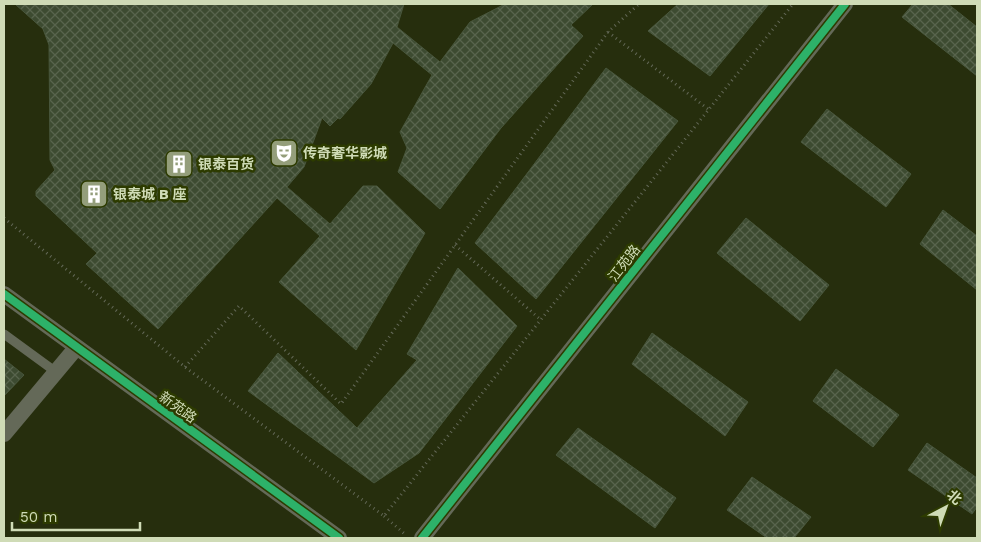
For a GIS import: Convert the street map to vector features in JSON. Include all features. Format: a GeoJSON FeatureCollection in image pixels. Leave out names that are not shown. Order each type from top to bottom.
{"type":"FeatureCollection","features":[{"type":"Feature","properties":{"kind":"street","name":"江苑路"},"geometry":{"type":"LineString","coordinates":[[422,538],[845,4]]}},
{"type":"Feature","properties":{"kind":"street","name":"新苑路"},"geometry":{"type":"LineString","coordinates":[[4,294],[339,538]]}},
{"type":"Feature","properties":{"kind":"street"},"geometry":{"type":"LineString","coordinates":[[4,434],[76,348]]}},
{"type":"Feature","properties":{"kind":"lane"},"geometry":{"type":"LineString","coordinates":[[4,334],[56,372]]}},
{"type":"Feature","properties":{"kind":"path"},"geometry":{"type":"LineString","coordinates":[[184,368],[239,306],[341,404],[608,32],[639,4]]}},
{"type":"Feature","properties":{"kind":"path"},"geometry":{"type":"LineString","coordinates":[[384,516],[793,4]]}},
{"type":"Feature","properties":{"kind":"path"},"geometry":{"type":"LineString","coordinates":[[608,32],[708,109]]}},
{"type":"Feature","properties":{"kind":"path"},"geometry":{"type":"LineString","coordinates":[[4,218],[184,368],[384,516],[410,538]]}},
{"type":"Feature","properties":{"kind":"path"},"geometry":{"type":"LineString","coordinates":[[455,245],[541,320]]}},
{"type":"Feature","properties":{"kind":"building","name":"银泰百货"},"geometry":{"type":"Polygon","coordinates":[[[15,4],[404,4],[397,27],[440,62],[470,22],[505,4],[593,4],[571,25],[583,36],[501,128],[440,209],[398,172],[407,148],[400,132],[432,75],[393,43],[371,84],[340,119],[338,118],[330,126],[322,118],[304,167],[287,187],[330,224],[363,186],[377,186],[425,233],[356,350],[279,282],[320,236],[277,198],[158,329],[86,264],[97,253],[36,196],[36,191],[55,170],[50,160],[49,45],[43,29],[15,4]]]}},
{"type":"Feature","properties":{"kind":"building"},"geometry":{"type":"Polygon","coordinates":[[[678,4],[769,4],[710,76],[648,31],[678,4]]]}},
{"type":"Feature","properties":{"kind":"building"},"geometry":{"type":"Polygon","coordinates":[[[913,4],[948,4],[977,27],[977,76],[902,17],[913,4]]]}},
{"type":"Feature","properties":{"kind":"building"},"geometry":{"type":"Polygon","coordinates":[[[606,68],[678,121],[536,299],[475,243],[606,68]]]}},
{"type":"Feature","properties":{"kind":"building"},"geometry":{"type":"Polygon","coordinates":[[[827,109],[911,174],[886,207],[801,142],[827,109]]]}},
{"type":"Feature","properties":{"kind":"building"},"geometry":{"type":"Polygon","coordinates":[[[943,210],[977,236],[977,290],[920,244],[943,210]]]}},
{"type":"Feature","properties":{"kind":"building"},"geometry":{"type":"Polygon","coordinates":[[[746,218],[829,285],[800,321],[717,253],[746,218]]]}},
{"type":"Feature","properties":{"kind":"building"},"geometry":{"type":"Polygon","coordinates":[[[458,268],[517,326],[419,453],[374,483],[248,391],[278,353],[357,428],[417,360],[407,354],[458,268]]]}},
{"type":"Feature","properties":{"kind":"building"},"geometry":{"type":"Polygon","coordinates":[[[652,333],[748,402],[725,436],[632,364],[652,333]]]}},
{"type":"Feature","properties":{"kind":"building"},"geometry":{"type":"Polygon","coordinates":[[[4,359],[24,375],[4,396],[4,359]]]}},
{"type":"Feature","properties":{"kind":"building"},"geometry":{"type":"Polygon","coordinates":[[[836,369],[899,415],[873,447],[813,401],[836,369]]]}},
{"type":"Feature","properties":{"kind":"building"},"geometry":{"type":"Polygon","coordinates":[[[578,428],[676,498],[655,528],[556,455],[578,428]]]}},
{"type":"Feature","properties":{"kind":"building"},"geometry":{"type":"Polygon","coordinates":[[[927,443],[977,478],[977,507],[972,514],[908,470],[927,443]]]}},
{"type":"Feature","properties":{"kind":"building"},"geometry":{"type":"Polygon","coordinates":[[[752,477],[811,517],[794,538],[767,538],[727,510],[752,477]]]}},
{"type":"Feature","properties":{"kind":"cycle path"},"geometry":{"type":"LineString","coordinates":[[422,538],[845,4]]}},
{"type":"Feature","properties":{"kind":"cycle path"},"geometry":{"type":"LineString","coordinates":[[4,294],[339,538]]}},
{"type":"Feature","properties":{"kind":"place","name":"传奇奢华影城"},"geometry":{"type":"Point","coordinates":[284,153]}},
{"type":"Feature","properties":{"kind":"place","name":"银泰百货"},"geometry":{"type":"Point","coordinates":[179,164]}},
{"type":"Feature","properties":{"kind":"place","name":"银泰城 B 座"},"geometry":{"type":"Point","coordinates":[94,194]}}]}
